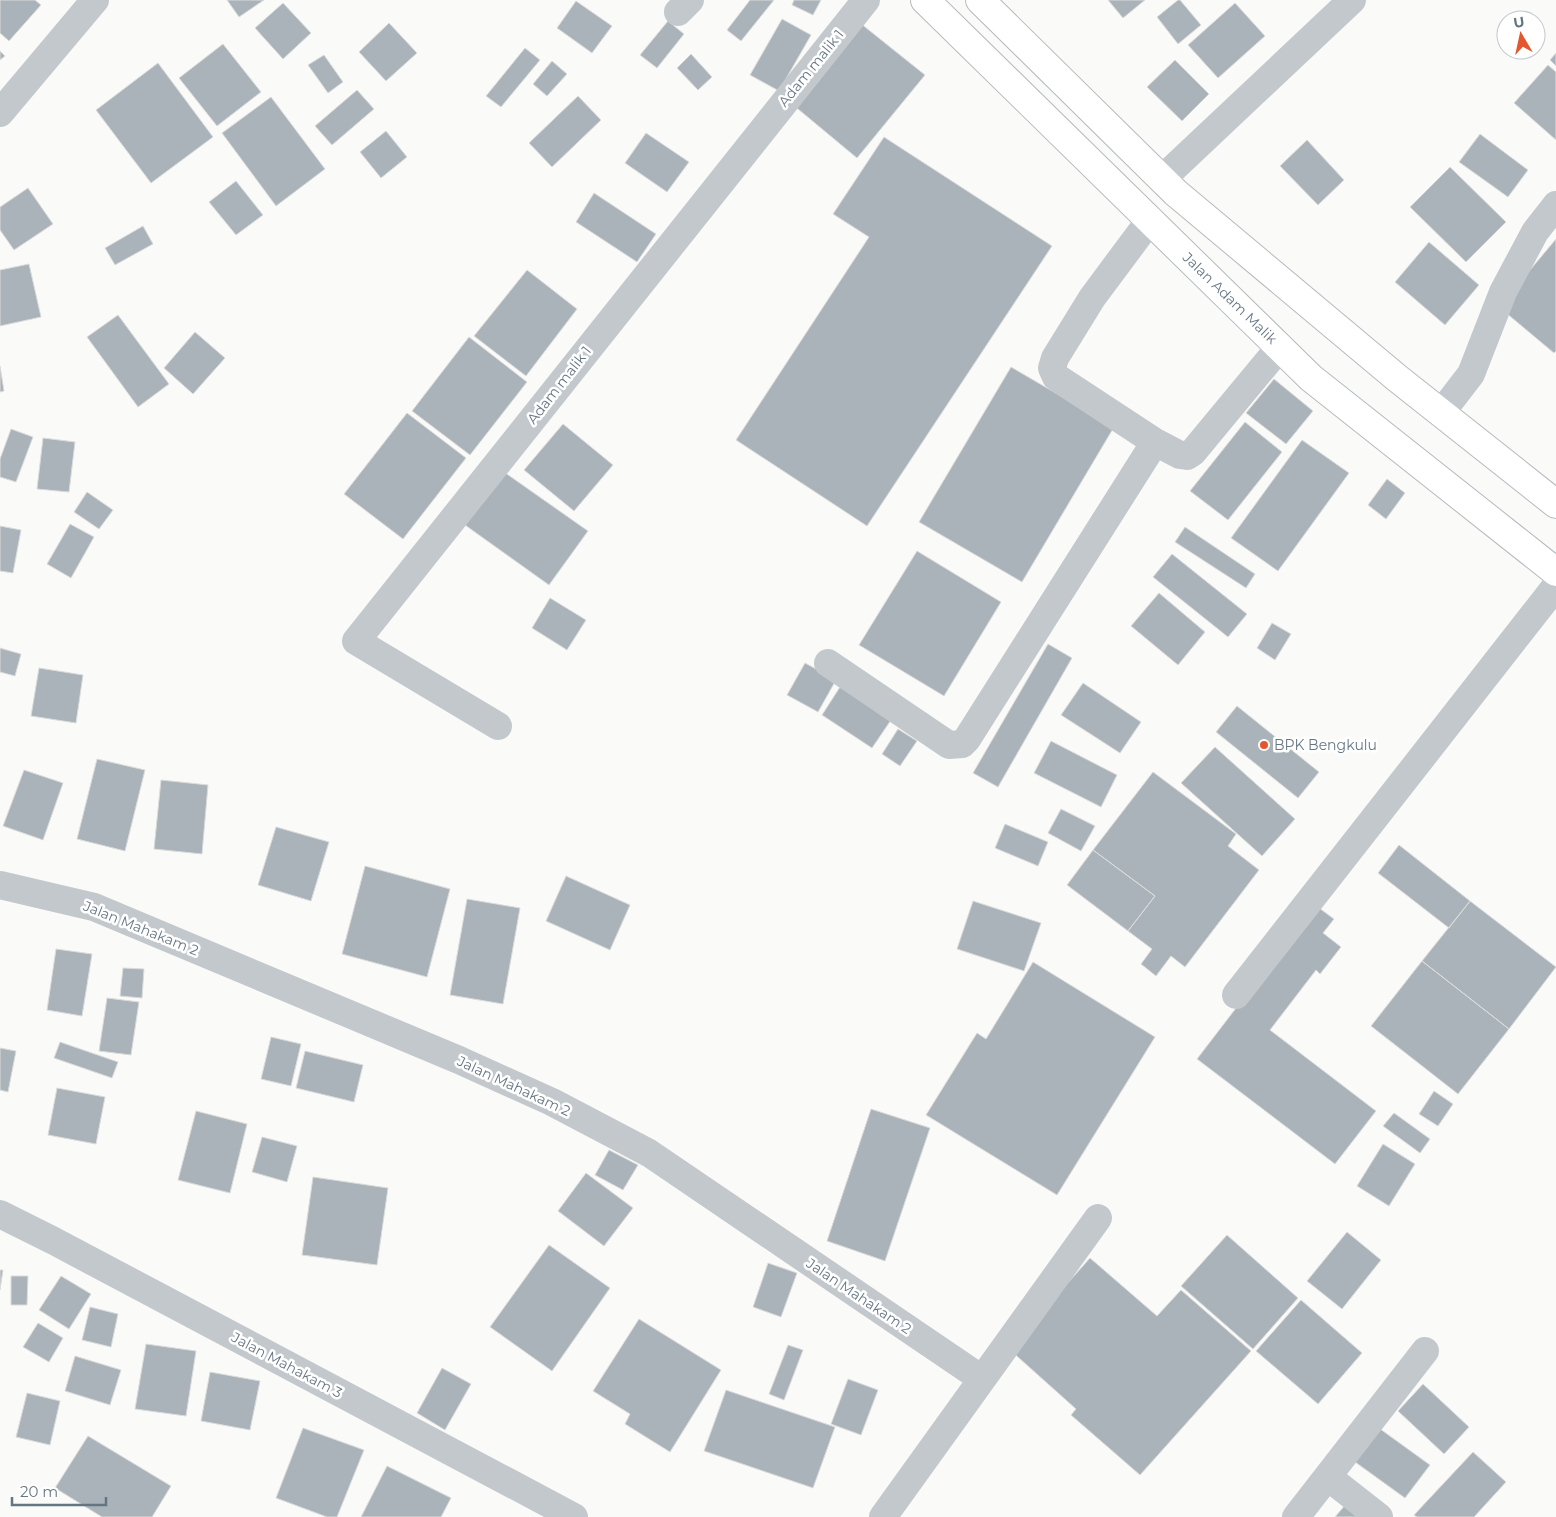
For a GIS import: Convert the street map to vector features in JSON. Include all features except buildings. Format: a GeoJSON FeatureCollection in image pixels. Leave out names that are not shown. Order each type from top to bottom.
{"type":"FeatureCollection","features":[{"type":"Feature","properties":{"kind":"main road","name":"Jalan Adam Malik"},"geometry":{"type":"LineString","coordinates":[[925,0],[1311,378],[1556,572]]}},
{"type":"Feature","properties":{"kind":"main road"},"geometry":{"type":"LineString","coordinates":[[980,0],[1176,193],[1441,413],[1556,504]]}},
{"type":"Feature","properties":{"kind":"street"},"geometry":{"type":"LineString","coordinates":[[0,113],[95,0]]}},
{"type":"Feature","properties":{"kind":"street","name":"Adam malik 1"},"geometry":{"type":"LineString","coordinates":[[498,726],[356,641],[866,0]]}},
{"type":"Feature","properties":{"kind":"street"},"geometry":{"type":"LineString","coordinates":[[1162,179],[1352,0]]}},
{"type":"Feature","properties":{"kind":"street"},"geometry":{"type":"LineString","coordinates":[[1441,413],[1471,374],[1503,292],[1535,232],[1556,206]]}},
{"type":"Feature","properties":{"kind":"street"},"geometry":{"type":"LineString","coordinates":[[1150,220],[1092,298],[1055,358],[1052,368],[1056,377],[1156,442],[1180,455],[1187,456],[1193,452],[1280,347]]}},
{"type":"Feature","properties":{"kind":"street"},"geometry":{"type":"LineString","coordinates":[[828,663],[949,745],[962,744],[967,739],[1156,442]]}},
{"type":"Feature","properties":{"kind":"street"},"geometry":{"type":"LineString","coordinates":[[1236,995],[1556,586]]}},
{"type":"Feature","properties":{"kind":"street","name":"Jalan Mahakam 2"},"geometry":{"type":"LineString","coordinates":[[0,885],[94,907],[459,1060],[552,1102],[649,1153],[982,1379]]}},
{"type":"Feature","properties":{"kind":"street","name":"Jalan Mahakam 3"},"geometry":{"type":"LineString","coordinates":[[0,1214],[574,1517]]}},
{"type":"Feature","properties":{"kind":"street"},"geometry":{"type":"LineString","coordinates":[[883,1517],[1098,1218]]}},
{"type":"Feature","properties":{"kind":"street"},"geometry":{"type":"LineString","coordinates":[[1296,1517],[1425,1351]]}},
{"type":"Feature","properties":{"kind":"street"},"geometry":{"type":"LineString","coordinates":[[1328,1477],[1379,1517]]}},
{"type":"Feature","properties":{"kind":"place","name":"BPK Bengkulu"},"geometry":{"type":"Point","coordinates":[1264,745]}}]}
